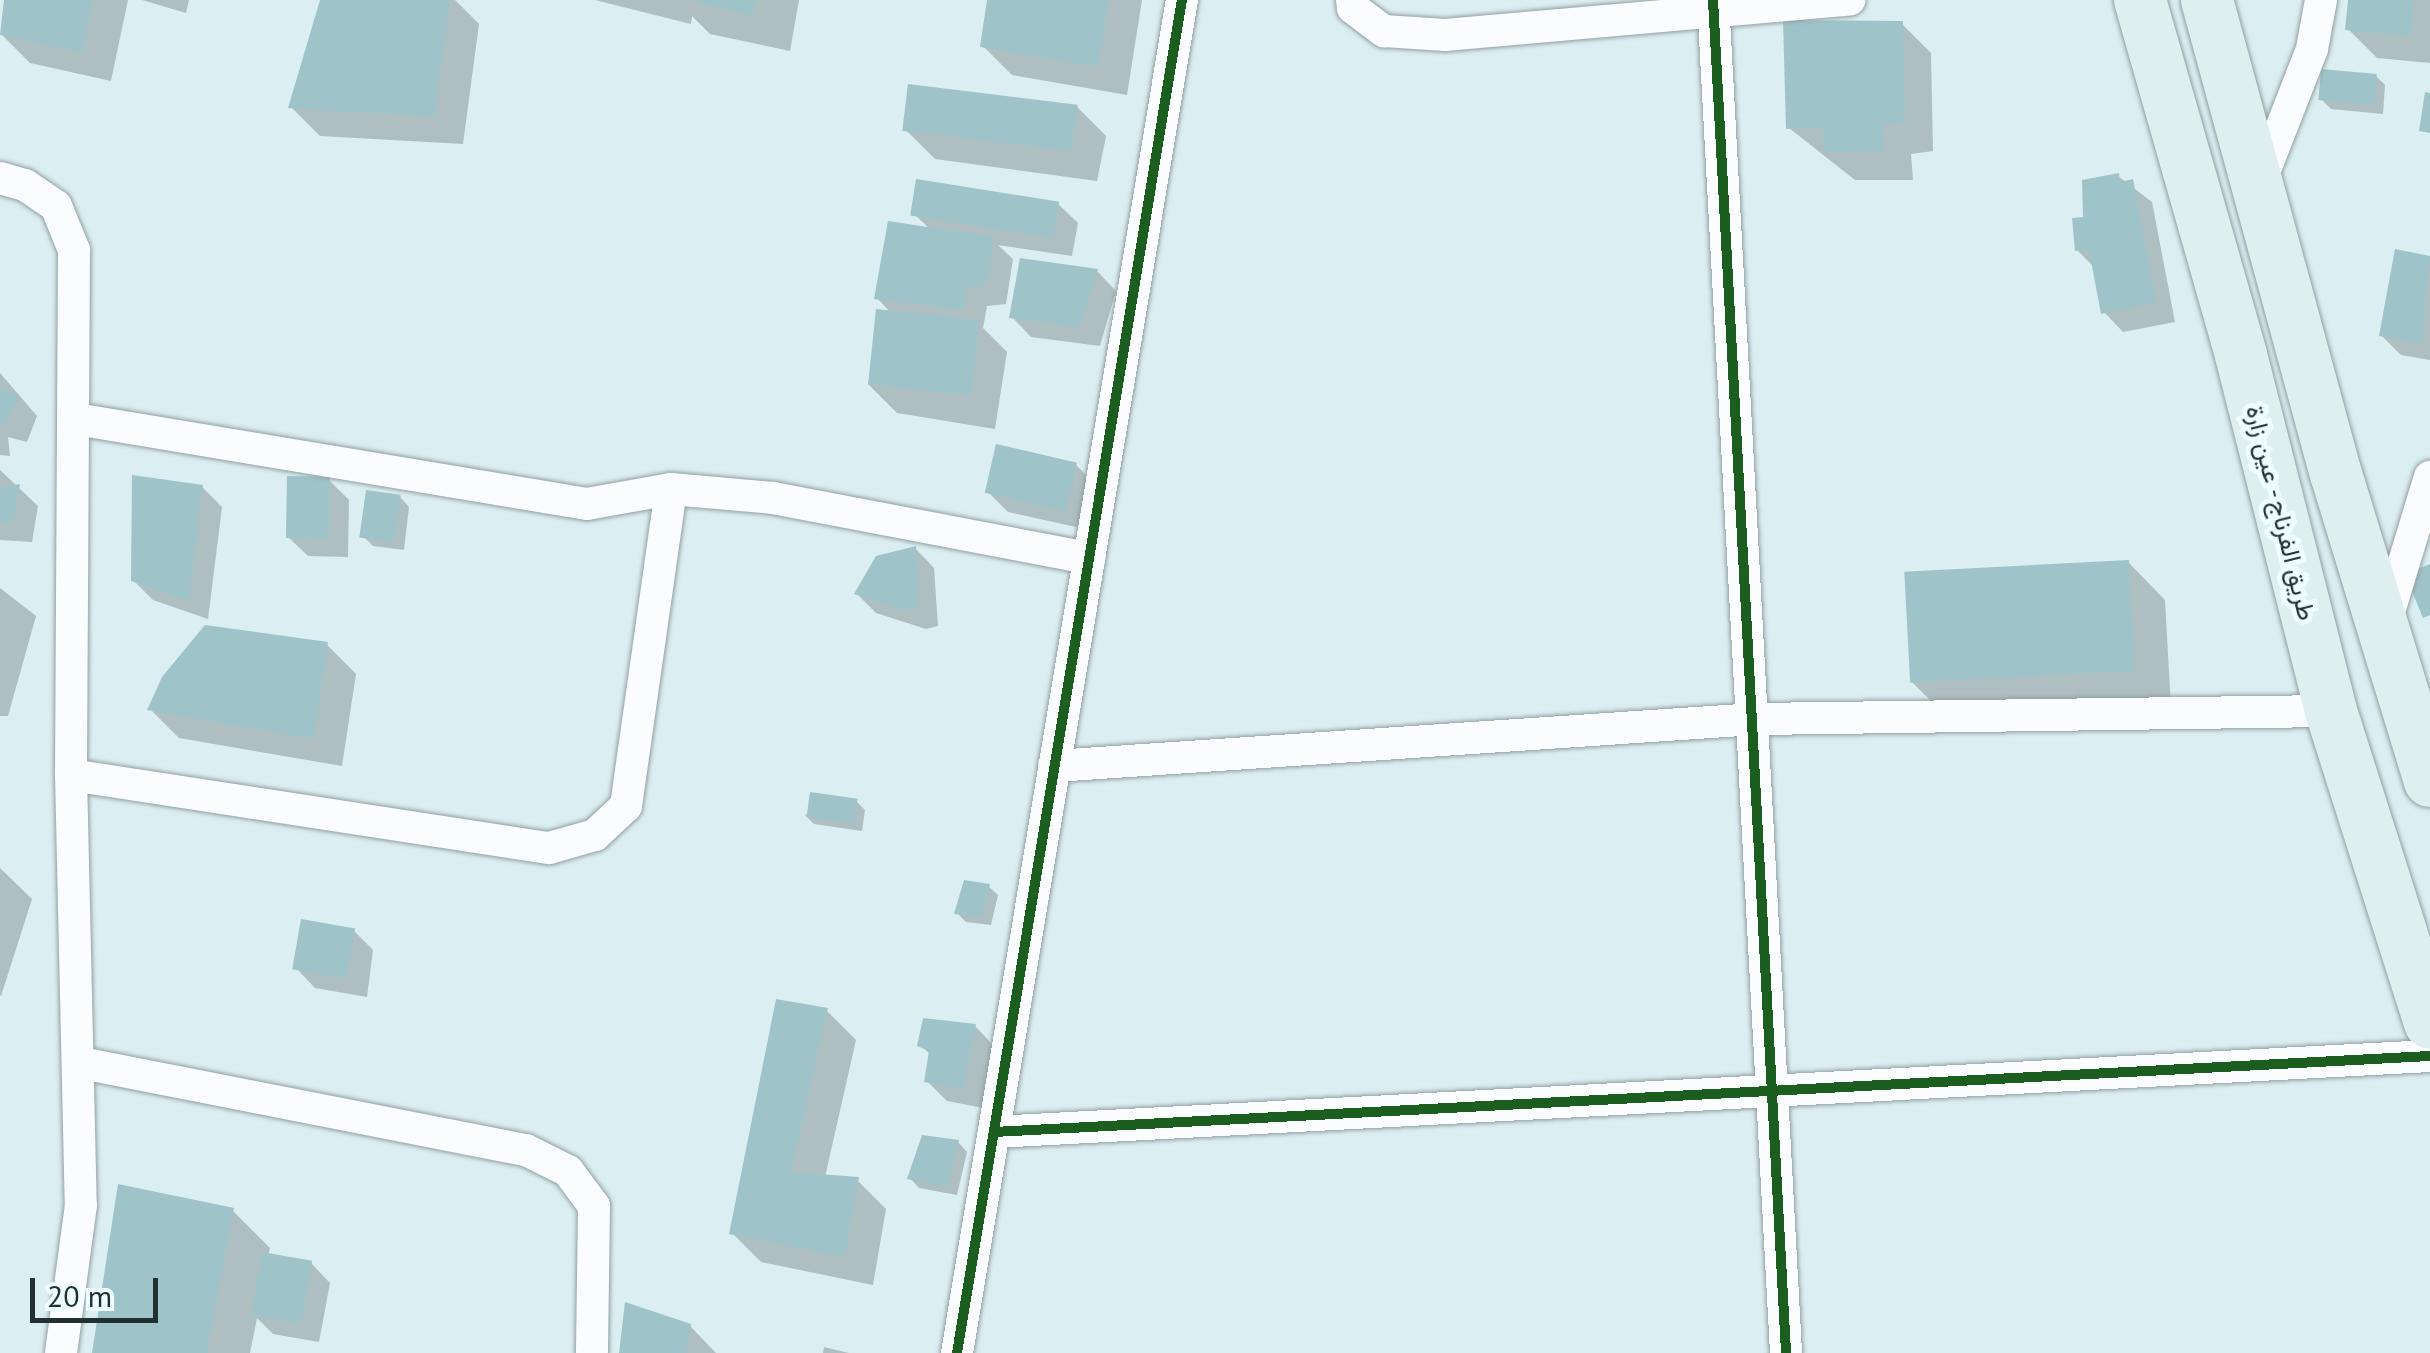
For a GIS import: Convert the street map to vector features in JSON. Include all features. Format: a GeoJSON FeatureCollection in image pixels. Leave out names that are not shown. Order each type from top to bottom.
{"type":"FeatureCollection","features":[{"type":"Feature","properties":{"kind":"main road","name":"طريق الفرناج - عين زارة"},"geometry":{"type":"LineString","coordinates":[[2140,0],[2241,356],[2331,711],[2430,1023]]}},
{"type":"Feature","properties":{"kind":"main road"},"geometry":{"type":"LineString","coordinates":[[2206,0],[2383,632],[2421,719],[2430,781]]}},
{"type":"Feature","properties":{"kind":"street"},"geometry":{"type":"LineString","coordinates":[[958,1353],[1182,0]]}},
{"type":"Feature","properties":{"kind":"street"},"geometry":{"type":"LineString","coordinates":[[1352,0],[1352,8],[1384,31],[1445,35],[1713,4],[1849,0]]}},
{"type":"Feature","properties":{"kind":"street"},"geometry":{"type":"LineString","coordinates":[[2257,189],[2312,49],[2321,0]]}},
{"type":"Feature","properties":{"kind":"street"},"geometry":{"type":"LineString","coordinates":[[1713,4],[1756,719],[1786,1353]]}},
{"type":"Feature","properties":{"kind":"street"},"geometry":{"type":"LineString","coordinates":[[0,178],[26,184],[56,206],[74,250],[72,776],[81,1205],[62,1353]]}},
{"type":"Feature","properties":{"kind":"street"},"geometry":{"type":"LineString","coordinates":[[76,419],[587,504],[671,489],[773,498],[1089,558]]}},
{"type":"Feature","properties":{"kind":"street"},"geometry":{"type":"LineString","coordinates":[[2383,632],[2430,477]]}},
{"type":"Feature","properties":{"kind":"street"},"geometry":{"type":"LineString","coordinates":[[72,776],[549,848],[595,835],[626,806],[671,489]]}},
{"type":"Feature","properties":{"kind":"street"},"geometry":{"type":"LineString","coordinates":[[1054,766],[1756,719],[2331,711]]}},
{"type":"Feature","properties":{"kind":"street"},"geometry":{"type":"LineString","coordinates":[[994,1132],[2430,1056]]}},
{"type":"Feature","properties":{"kind":"street"},"geometry":{"type":"LineString","coordinates":[[81,1063],[526,1150],[568,1171],[594,1206],[592,1353]]}},
{"type":"Feature","properties":{"kind":"building"},"geometry":{"type":"Polygon","coordinates":[[[4,0],[93,0],[82,53],[0,35],[4,0]]]}},
{"type":"Feature","properties":{"kind":"building"},"geometry":{"type":"Polygon","coordinates":[[[320,0],[450,0],[435,117],[288,108],[320,0]]]}},
{"type":"Feature","properties":{"kind":"building"},"geometry":{"type":"Polygon","coordinates":[[[689,0],[756,0],[753,16],[689,0]]]}},
{"type":"Feature","properties":{"kind":"building"},"geometry":{"type":"Polygon","coordinates":[[[987,0],[1109,0],[1098,67],[980,47],[987,0]]]}},
{"type":"Feature","properties":{"kind":"building"},"geometry":{"type":"Polygon","coordinates":[[[2348,0],[2414,0],[2411,37],[2345,30],[2348,0]]]}},
{"type":"Feature","properties":{"kind":"building"},"geometry":{"type":"Polygon","coordinates":[[[1783,20],[1903,21],[1905,123],[1883,125],[1885,151],[1824,152],[1823,127],[1786,129],[1783,20]]]}},
{"type":"Feature","properties":{"kind":"building"},"geometry":{"type":"Polygon","coordinates":[[[2321,69],[2377,74],[2374,105],[2318,100],[2321,69]]]}},
{"type":"Feature","properties":{"kind":"building"},"geometry":{"type":"Polygon","coordinates":[[[908,84],[1078,105],[1072,151],[902,131],[908,84]]]}},
{"type":"Feature","properties":{"kind":"building"},"geometry":{"type":"Polygon","coordinates":[[[2425,92],[2430,93],[2430,133],[2419,131],[2425,92]]]}},
{"type":"Feature","properties":{"kind":"building"},"geometry":{"type":"Polygon","coordinates":[[[2119,173],[2120,182],[2133,179],[2157,303],[2101,314],[2089,250],[2075,251],[2072,218],[2083,217],[2082,180],[2119,173]]]}},
{"type":"Feature","properties":{"kind":"building"},"geometry":{"type":"Polygon","coordinates":[[[916,179],[1059,202],[1053,238],[910,216],[916,179]]]}},
{"type":"Feature","properties":{"kind":"building"},"geometry":{"type":"Polygon","coordinates":[[[888,221],[994,237],[987,285],[968,287],[964,310],[874,299],[888,221]]]}},
{"type":"Feature","properties":{"kind":"building"},"geometry":{"type":"Polygon","coordinates":[[[2395,249],[2430,256],[2422,344],[2379,336],[2395,249]]]}},
{"type":"Feature","properties":{"kind":"building"},"geometry":{"type":"Polygon","coordinates":[[[1020,258],[1098,269],[1080,327],[1009,318],[1020,258]]]}},
{"type":"Feature","properties":{"kind":"building"},"geometry":{"type":"Polygon","coordinates":[[[876,309],[979,320],[971,395],[868,385],[876,309]]]}},
{"type":"Feature","properties":{"kind":"building"},"geometry":{"type":"Polygon","coordinates":[[[0,389],[19,394],[7,424],[0,422],[0,389]]]}},
{"type":"Feature","properties":{"kind":"building"},"geometry":{"type":"Polygon","coordinates":[[[996,444],[1077,463],[1066,511],[985,493],[996,444]]]}},
{"type":"Feature","properties":{"kind":"building"},"geometry":{"type":"Polygon","coordinates":[[[132,475],[203,485],[189,601],[131,581],[132,475]]]}},
{"type":"Feature","properties":{"kind":"building"},"geometry":{"type":"Polygon","coordinates":[[[287,476],[330,477],[329,539],[286,538],[287,476]]]}},
{"type":"Feature","properties":{"kind":"building"},"geometry":{"type":"Polygon","coordinates":[[[20,484],[13,523],[0,523],[0,487],[20,484]]]}},
{"type":"Feature","properties":{"kind":"building"},"geometry":{"type":"Polygon","coordinates":[[[366,490],[401,495],[394,542],[359,538],[366,490]]]}},
{"type":"Feature","properties":{"kind":"building"},"geometry":{"type":"Polygon","coordinates":[[[916,546],[919,607],[905,611],[854,594],[876,556],[916,546]]]}},
{"type":"Feature","properties":{"kind":"building"},"geometry":{"type":"Polygon","coordinates":[[[2129,560],[2135,671],[1910,683],[1904,572],[2129,560]]]}},
{"type":"Feature","properties":{"kind":"building"},"geometry":{"type":"Polygon","coordinates":[[[2430,564],[2430,615],[2423,618],[2405,574],[2430,564]]]}},
{"type":"Feature","properties":{"kind":"building"},"geometry":{"type":"Polygon","coordinates":[[[205,625],[328,642],[314,739],[147,710],[162,677],[205,625]]]}},
{"type":"Feature","properties":{"kind":"building"},"geometry":{"type":"Polygon","coordinates":[[[810,792],[858,799],[854,823],[807,817],[810,792]]]}},
{"type":"Feature","properties":{"kind":"building"},"geometry":{"type":"Polygon","coordinates":[[[964,880],[990,884],[982,917],[954,914],[964,880]]]}},
{"type":"Feature","properties":{"kind":"building"},"geometry":{"type":"Polygon","coordinates":[[[301,919],[355,929],[346,979],[292,969],[301,919]]]}},
{"type":"Feature","properties":{"kind":"building"},"geometry":{"type":"Polygon","coordinates":[[[776,999],[828,1008],[791,1172],[859,1177],[845,1257],[729,1234],[776,999]]]}},
{"type":"Feature","properties":{"kind":"building"},"geometry":{"type":"Polygon","coordinates":[[[923,1018],[976,1024],[963,1089],[924,1082],[929,1051],[917,1046],[923,1018]]]}},
{"type":"Feature","properties":{"kind":"building"},"geometry":{"type":"Polygon","coordinates":[[[922,1135],[959,1140],[948,1187],[907,1179],[922,1135]]]}},
{"type":"Feature","properties":{"kind":"building"},"geometry":{"type":"Polygon","coordinates":[[[118,1184],[234,1208],[207,1353],[92,1353],[118,1184]]]}},
{"type":"Feature","properties":{"kind":"building"},"geometry":{"type":"Polygon","coordinates":[[[262,1252],[312,1261],[301,1324],[251,1315],[262,1252]]]}},
{"type":"Feature","properties":{"kind":"building"},"geometry":{"type":"Polygon","coordinates":[[[625,1302],[691,1324],[686,1353],[619,1353],[625,1302]]]}},
{"type":"Feature","properties":{"kind":"cycle path"},"geometry":{"type":"LineString","coordinates":[[957,1353],[1182,0]]}},
{"type":"Feature","properties":{"kind":"cycle path"},"geometry":{"type":"LineString","coordinates":[[1713,0],[1786,1353]]}},
{"type":"Feature","properties":{"kind":"cycle path"},"geometry":{"type":"LineString","coordinates":[[994,1132],[2430,1056]]}}]}
